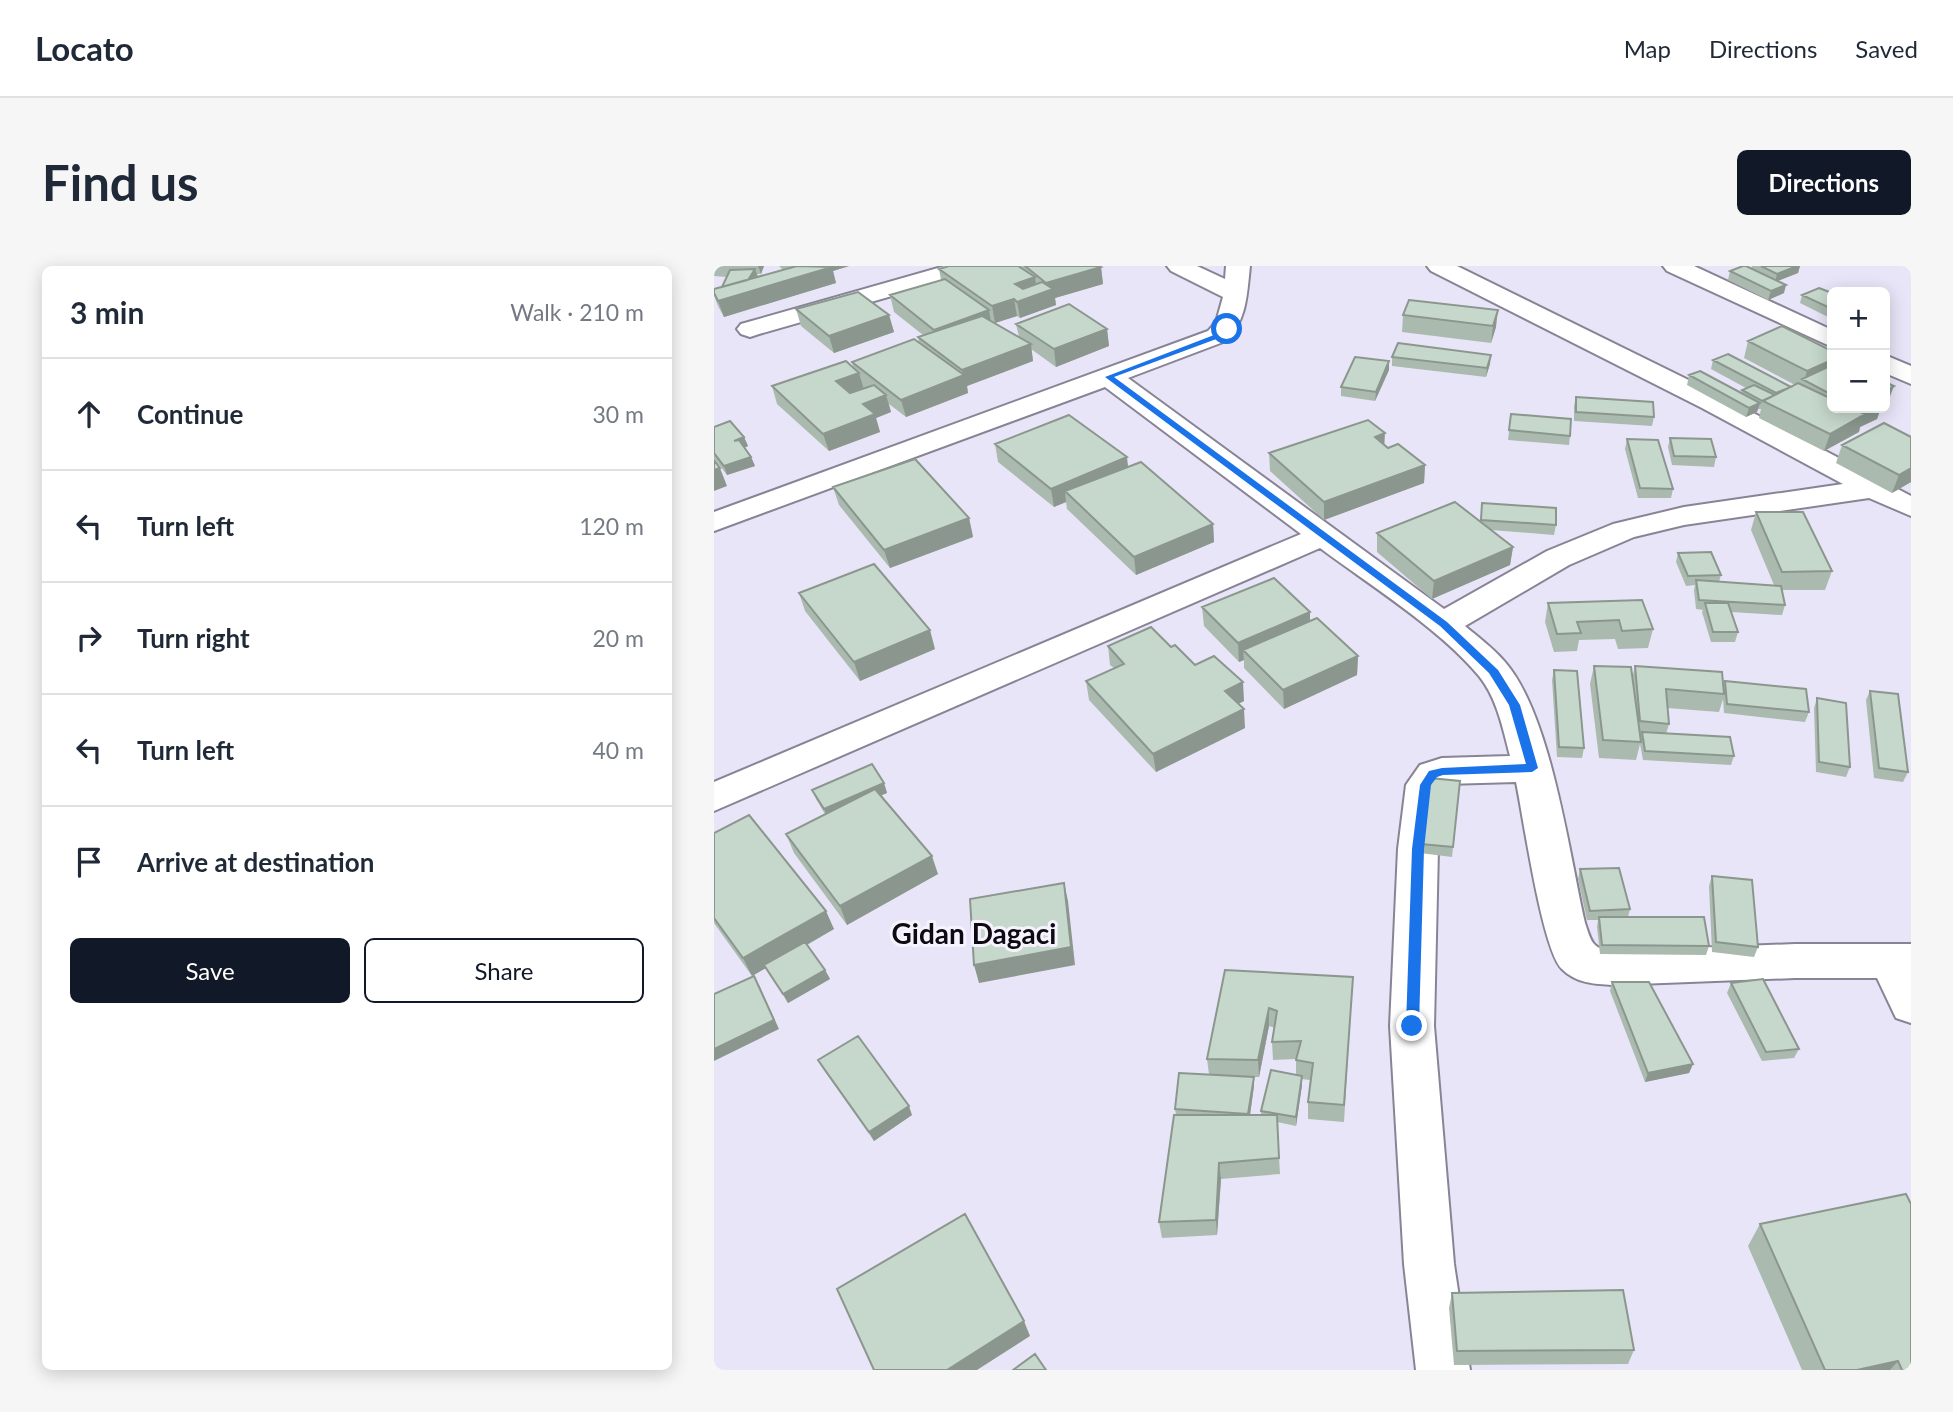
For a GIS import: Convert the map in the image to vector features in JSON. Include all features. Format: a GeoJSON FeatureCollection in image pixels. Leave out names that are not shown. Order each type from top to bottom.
{"type":"FeatureCollection","features":[{"type":"Feature","properties":{"kind":"street"},"geometry":{"type":"LineString","coordinates":[[750,329],[971,266]]}},
{"type":"Feature","properties":{"kind":"street"},"geometry":{"type":"LineString","coordinates":[[714,522],[1217,336],[1227,329],[1236,279],[1179,266]]}},
{"type":"Feature","properties":{"kind":"street"},"geometry":{"type":"LineString","coordinates":[[1439,266],[1563,331],[1751,422],[1871,489],[1911,507]]}},
{"type":"Feature","properties":{"kind":"street"},"geometry":{"type":"LineString","coordinates":[[1675,266],[1827,337]]}},
{"type":"Feature","properties":{"kind":"street"},"geometry":{"type":"LineString","coordinates":[[1708,281],[1730,266]]}},
{"type":"Feature","properties":{"kind":"street"},"geometry":{"type":"LineString","coordinates":[[1890,366],[1911,376]]}},
{"type":"Feature","properties":{"kind":"street"},"geometry":{"type":"LineString","coordinates":[[1109,377],[1443,624],[1493,670],[1514,705],[1532,768],[1564,923],[1575,956],[1589,966],[1612,968],[1794,961],[1901,961],[1911,1005]]}},
{"type":"Feature","properties":{"kind":"street"},"geometry":{"type":"LineString","coordinates":[[1443,624],[1558,558],[1624,530],[1684,516],[1871,489]]}},
{"type":"Feature","properties":{"kind":"street"},"geometry":{"type":"LineString","coordinates":[[714,797],[1324,536]]}},
{"type":"Feature","properties":{"kind":"street"},"geometry":{"type":"LineString","coordinates":[[1444,1370],[1429,1264],[1412,1026],[1418,849],[1426,785],[1433,774],[1442,771],[1532,768]]}},
{"type":"Feature","properties":{"kind":"building"},"geometry":{"type":"Polygon","coordinates":[[[797,266],[832,267],[718,301],[714,293],[714,289],[797,266]]]}},
{"type":"Feature","properties":{"kind":"building"},"geometry":{"type":"Polygon","coordinates":[[[949,266],[1018,266],[1035,277],[1015,284],[1023,289],[1042,282],[1053,289],[1017,302],[1014,299],[992,306],[939,269],[949,266]]]}},
{"type":"Feature","properties":{"kind":"building"},"geometry":{"type":"Polygon","coordinates":[[[1025,266],[1099,266],[1101,267],[1046,283],[1025,266]]]}},
{"type":"Feature","properties":{"kind":"building"},"geometry":{"type":"Polygon","coordinates":[[[1743,266],[1786,285],[1771,291],[1730,271],[1743,266]]]}},
{"type":"Feature","properties":{"kind":"building"},"geometry":{"type":"Polygon","coordinates":[[[1761,266],[1797,266],[1777,274],[1761,266]]]}},
{"type":"Feature","properties":{"kind":"building"},"geometry":{"type":"Polygon","coordinates":[[[755,269],[748,280],[722,287],[730,270],[755,269]]]}},
{"type":"Feature","properties":{"kind":"building"},"geometry":{"type":"Polygon","coordinates":[[[945,279],[989,310],[934,330],[890,295],[945,279]]]}},
{"type":"Feature","properties":{"kind":"building"},"geometry":{"type":"Polygon","coordinates":[[[1819,288],[1827,291],[1827,307],[1802,295],[1819,288]]]}},
{"type":"Feature","properties":{"kind":"building"},"geometry":{"type":"Polygon","coordinates":[[[858,292],[889,315],[829,336],[796,309],[858,292]]]}},
{"type":"Feature","properties":{"kind":"building"},"geometry":{"type":"Polygon","coordinates":[[[1409,300],[1498,310],[1493,326],[1403,315],[1409,300]]]}},
{"type":"Feature","properties":{"kind":"building"},"geometry":{"type":"Polygon","coordinates":[[[1069,304],[1107,329],[1054,349],[1016,324],[1069,304]]]}},
{"type":"Feature","properties":{"kind":"building"},"geometry":{"type":"Polygon","coordinates":[[[982,316],[1031,344],[962,370],[918,337],[982,316]]]}},
{"type":"Feature","properties":{"kind":"building"},"geometry":{"type":"Polygon","coordinates":[[[1782,326],[1827,348],[1827,362],[1807,371],[1748,341],[1782,326]]]}},
{"type":"Feature","properties":{"kind":"building"},"geometry":{"type":"Polygon","coordinates":[[[914,339],[964,375],[901,400],[852,362],[914,339]]]}},
{"type":"Feature","properties":{"kind":"building"},"geometry":{"type":"Polygon","coordinates":[[[1398,343],[1491,355],[1487,368],[1392,357],[1398,343]]]}},
{"type":"Feature","properties":{"kind":"building"},"geometry":{"type":"Polygon","coordinates":[[[1728,354],[1791,387],[1776,393],[1713,360],[1728,354]]]}},
{"type":"Feature","properties":{"kind":"building"},"geometry":{"type":"Polygon","coordinates":[[[1355,357],[1389,361],[1376,392],[1341,387],[1355,357]]]}},
{"type":"Feature","properties":{"kind":"building"},"geometry":{"type":"Polygon","coordinates":[[[846,361],[859,373],[836,381],[850,393],[874,385],[886,395],[863,404],[875,414],[823,434],[772,386],[846,361]]]}},
{"type":"Feature","properties":{"kind":"building"},"geometry":{"type":"Polygon","coordinates":[[[1827,367],[1827,392],[1802,379],[1827,367]]]}},
{"type":"Feature","properties":{"kind":"building"},"geometry":{"type":"Polygon","coordinates":[[[1700,371],[1760,403],[1749,408],[1689,375],[1700,371]]]}},
{"type":"Feature","properties":{"kind":"building"},"geometry":{"type":"Polygon","coordinates":[[[1798,383],[1827,397],[1827,413],[1865,414],[1830,434],[1763,401],[1798,383]]]}},
{"type":"Feature","properties":{"kind":"building"},"geometry":{"type":"Polygon","coordinates":[[[1754,385],[1775,395],[1762,401],[1742,390],[1754,385]]]}},
{"type":"Feature","properties":{"kind":"building"},"geometry":{"type":"Polygon","coordinates":[[[1576,397],[1653,402],[1654,417],[1576,412],[1576,397]]]}},
{"type":"Feature","properties":{"kind":"building"},"geometry":{"type":"Polygon","coordinates":[[[1511,414],[1571,419],[1570,436],[1509,430],[1511,414]]]}},
{"type":"Feature","properties":{"kind":"building"},"geometry":{"type":"Polygon","coordinates":[[[1069,415],[1127,457],[1051,489],[995,444],[1069,415]]]}},
{"type":"Feature","properties":{"kind":"building"},"geometry":{"type":"Polygon","coordinates":[[[1368,420],[1385,433],[1375,437],[1388,448],[1398,444],[1425,465],[1324,502],[1269,453],[1368,420]]]}},
{"type":"Feature","properties":{"kind":"building"},"geometry":{"type":"Polygon","coordinates":[[[730,421],[744,437],[734,441],[739,440],[751,457],[724,466],[714,453],[714,427],[730,421]]]}},
{"type":"Feature","properties":{"kind":"building"},"geometry":{"type":"Polygon","coordinates":[[[1884,423],[1911,437],[1911,468],[1899,475],[1842,445],[1884,423]]]}},
{"type":"Feature","properties":{"kind":"building"},"geometry":{"type":"Polygon","coordinates":[[[1670,438],[1711,439],[1716,457],[1674,456],[1670,438]]]}},
{"type":"Feature","properties":{"kind":"building"},"geometry":{"type":"Polygon","coordinates":[[[1627,439],[1658,440],[1673,489],[1640,488],[1627,439]]]}},
{"type":"Feature","properties":{"kind":"building"},"geometry":{"type":"Polygon","coordinates":[[[915,459],[969,518],[884,550],[833,487],[915,459]]]}},
{"type":"Feature","properties":{"kind":"building"},"geometry":{"type":"Polygon","coordinates":[[[1141,462],[1213,524],[1134,557],[1065,491],[1141,462]]]}},
{"type":"Feature","properties":{"kind":"building"},"geometry":{"type":"Polygon","coordinates":[[[1455,502],[1513,547],[1434,581],[1377,533],[1455,502]]]}},
{"type":"Feature","properties":{"kind":"building"},"geometry":{"type":"Polygon","coordinates":[[[1482,503],[1556,508],[1556,525],[1481,520],[1482,503]]]}},
{"type":"Feature","properties":{"kind":"building"},"geometry":{"type":"Polygon","coordinates":[[[1756,512],[1803,512],[1832,571],[1782,572],[1756,512]]]}},
{"type":"Feature","properties":{"kind":"building"},"geometry":{"type":"Polygon","coordinates":[[[1711,552],[1721,575],[1688,576],[1678,553],[1711,552]]]}},
{"type":"Feature","properties":{"kind":"building"},"geometry":{"type":"Polygon","coordinates":[[[874,564],[930,630],[854,662],[799,593],[874,564]]]}},
{"type":"Feature","properties":{"kind":"building"},"geometry":{"type":"Polygon","coordinates":[[[1274,578],[1310,612],[1238,643],[1202,607],[1274,578]]]}},
{"type":"Feature","properties":{"kind":"building"},"geometry":{"type":"Polygon","coordinates":[[[1696,580],[1781,586],[1785,605],[1699,600],[1696,580]]]}},
{"type":"Feature","properties":{"kind":"building"},"geometry":{"type":"Polygon","coordinates":[[[1642,600],[1653,629],[1622,631],[1619,620],[1577,622],[1581,633],[1557,634],[1548,603],[1642,600]]]}},
{"type":"Feature","properties":{"kind":"building"},"geometry":{"type":"Polygon","coordinates":[[[1705,603],[1728,603],[1738,632],[1713,632],[1705,603]]]}},
{"type":"Feature","properties":{"kind":"building"},"geometry":{"type":"Polygon","coordinates":[[[1317,618],[1358,656],[1283,690],[1243,650],[1317,618]]]}},
{"type":"Feature","properties":{"kind":"building"},"geometry":{"type":"Polygon","coordinates":[[[1151,627],[1195,665],[1214,656],[1243,682],[1225,691],[1244,709],[1153,754],[1086,681],[1124,664],[1108,646],[1151,627]]]}},
{"type":"Feature","properties":{"kind":"building"},"geometry":{"type":"Polygon","coordinates":[[[1594,666],[1631,667],[1641,742],[1603,740],[1594,666]]]}},
{"type":"Feature","properties":{"kind":"building"},"geometry":{"type":"Polygon","coordinates":[[[1635,666],[1722,672],[1724,694],[1666,689],[1669,724],[1640,721],[1635,666]]]}},
{"type":"Feature","properties":{"kind":"building"},"geometry":{"type":"Polygon","coordinates":[[[1554,670],[1577,671],[1584,748],[1559,747],[1554,670]]]}},
{"type":"Feature","properties":{"kind":"building"},"geometry":{"type":"Polygon","coordinates":[[[1725,681],[1806,689],[1809,712],[1727,704],[1725,681]]]}},
{"type":"Feature","properties":{"kind":"building"},"geometry":{"type":"Polygon","coordinates":[[[1870,691],[1898,694],[1908,772],[1879,768],[1870,691]]]}},
{"type":"Feature","properties":{"kind":"building"},"geometry":{"type":"Polygon","coordinates":[[[1817,698],[1846,703],[1850,767],[1819,762],[1817,698]]]}},
{"type":"Feature","properties":{"kind":"building"},"geometry":{"type":"Polygon","coordinates":[[[1642,732],[1730,737],[1734,756],[1645,751],[1642,732]]]}},
{"type":"Feature","properties":{"kind":"building"},"geometry":{"type":"Polygon","coordinates":[[[872,764],[884,783],[824,809],[812,790],[872,764]]]}},
{"type":"Feature","properties":{"kind":"building"},"geometry":{"type":"Polygon","coordinates":[[[1430,778],[1460,781],[1453,847],[1421,844],[1430,778]]]}},
{"type":"Feature","properties":{"kind":"building"},"geometry":{"type":"Polygon","coordinates":[[[875,789],[932,856],[840,906],[786,834],[875,789]]]}},
{"type":"Feature","properties":{"kind":"building"},"geometry":{"type":"Polygon","coordinates":[[[749,815],[826,911],[743,958],[714,918],[714,833],[749,815]]]}},
{"type":"Feature","properties":{"kind":"building"},"geometry":{"type":"Polygon","coordinates":[[[1619,868],[1630,909],[1590,911],[1580,869],[1619,868]]]}},
{"type":"Feature","properties":{"kind":"building"},"geometry":{"type":"Polygon","coordinates":[[[1712,876],[1752,880],[1758,947],[1716,942],[1712,876]]]}},
{"type":"Feature","properties":{"kind":"building"},"geometry":{"type":"Polygon","coordinates":[[[1064,883],[1071,947],[974,965],[970,899],[1064,883]]]}},
{"type":"Feature","properties":{"kind":"building"},"geometry":{"type":"Polygon","coordinates":[[[1599,917],[1704,917],[1709,946],[1602,945],[1599,917]]]}},
{"type":"Feature","properties":{"kind":"building"},"geometry":{"type":"Polygon","coordinates":[[[805,942],[825,970],[783,994],[764,965],[805,942]]]}},
{"type":"Feature","properties":{"kind":"building"},"geometry":{"type":"Polygon","coordinates":[[[1225,970],[1353,977],[1344,1105],[1308,1102],[1313,1063],[1296,1060],[1301,1041],[1272,1042],[1277,1011],[1269,1008],[1258,1060],[1207,1059],[1225,970]]]}},
{"type":"Feature","properties":{"kind":"building"},"geometry":{"type":"Polygon","coordinates":[[[754,976],[774,1020],[714,1049],[714,994],[754,976]]]}},
{"type":"Feature","properties":{"kind":"building"},"geometry":{"type":"Polygon","coordinates":[[[1763,979],[1799,1049],[1766,1052],[1731,983],[1763,979]]]}},
{"type":"Feature","properties":{"kind":"building"},"geometry":{"type":"Polygon","coordinates":[[[1612,982],[1649,982],[1693,1064],[1648,1073],[1612,982]]]}},
{"type":"Feature","properties":{"kind":"building"},"geometry":{"type":"Polygon","coordinates":[[[858,1036],[909,1106],[869,1132],[818,1060],[858,1036]]]}},
{"type":"Feature","properties":{"kind":"building"},"geometry":{"type":"Polygon","coordinates":[[[1271,1070],[1302,1076],[1296,1117],[1261,1111],[1271,1070]]]}},
{"type":"Feature","properties":{"kind":"building"},"geometry":{"type":"Polygon","coordinates":[[[1179,1073],[1254,1077],[1248,1114],[1175,1109],[1179,1073]]]}},
{"type":"Feature","properties":{"kind":"building"},"geometry":{"type":"Polygon","coordinates":[[[1174,1115],[1277,1115],[1279,1158],[1219,1163],[1216,1220],[1159,1222],[1174,1115]]]}},
{"type":"Feature","properties":{"kind":"building"},"geometry":{"type":"Polygon","coordinates":[[[1906,1194],[1911,1204],[1911,1370],[1902,1370],[1898,1361],[1857,1370],[1825,1370],[1760,1224],[1906,1194]]]}},
{"type":"Feature","properties":{"kind":"building"},"geometry":{"type":"Polygon","coordinates":[[[965,1214],[1024,1321],[947,1370],[874,1370],[837,1289],[965,1214]]]}},
{"type":"Feature","properties":{"kind":"building"},"geometry":{"type":"Polygon","coordinates":[[[1623,1290],[1634,1350],[1457,1351],[1452,1293],[1623,1290]]]}},
{"type":"Feature","properties":{"kind":"building"},"geometry":{"type":"Polygon","coordinates":[[[1035,1354],[1046,1370],[1013,1370],[1035,1354]]]}},
{"type":"Feature","properties":{"kind":"district","name":"Gidan Dagaci"},"geometry":{"type":"Point","coordinates":[974,933]}},
{"type":"Feature","properties":{"kind":"route"},"geometry":{"type":"LineString","coordinates":[[1227,329],[1217,336],[1109,377],[1443,624],[1493,670],[1514,705],[1532,768],[1442,771],[1433,774],[1426,785],[1418,849],[1412,1026]]}}]}
